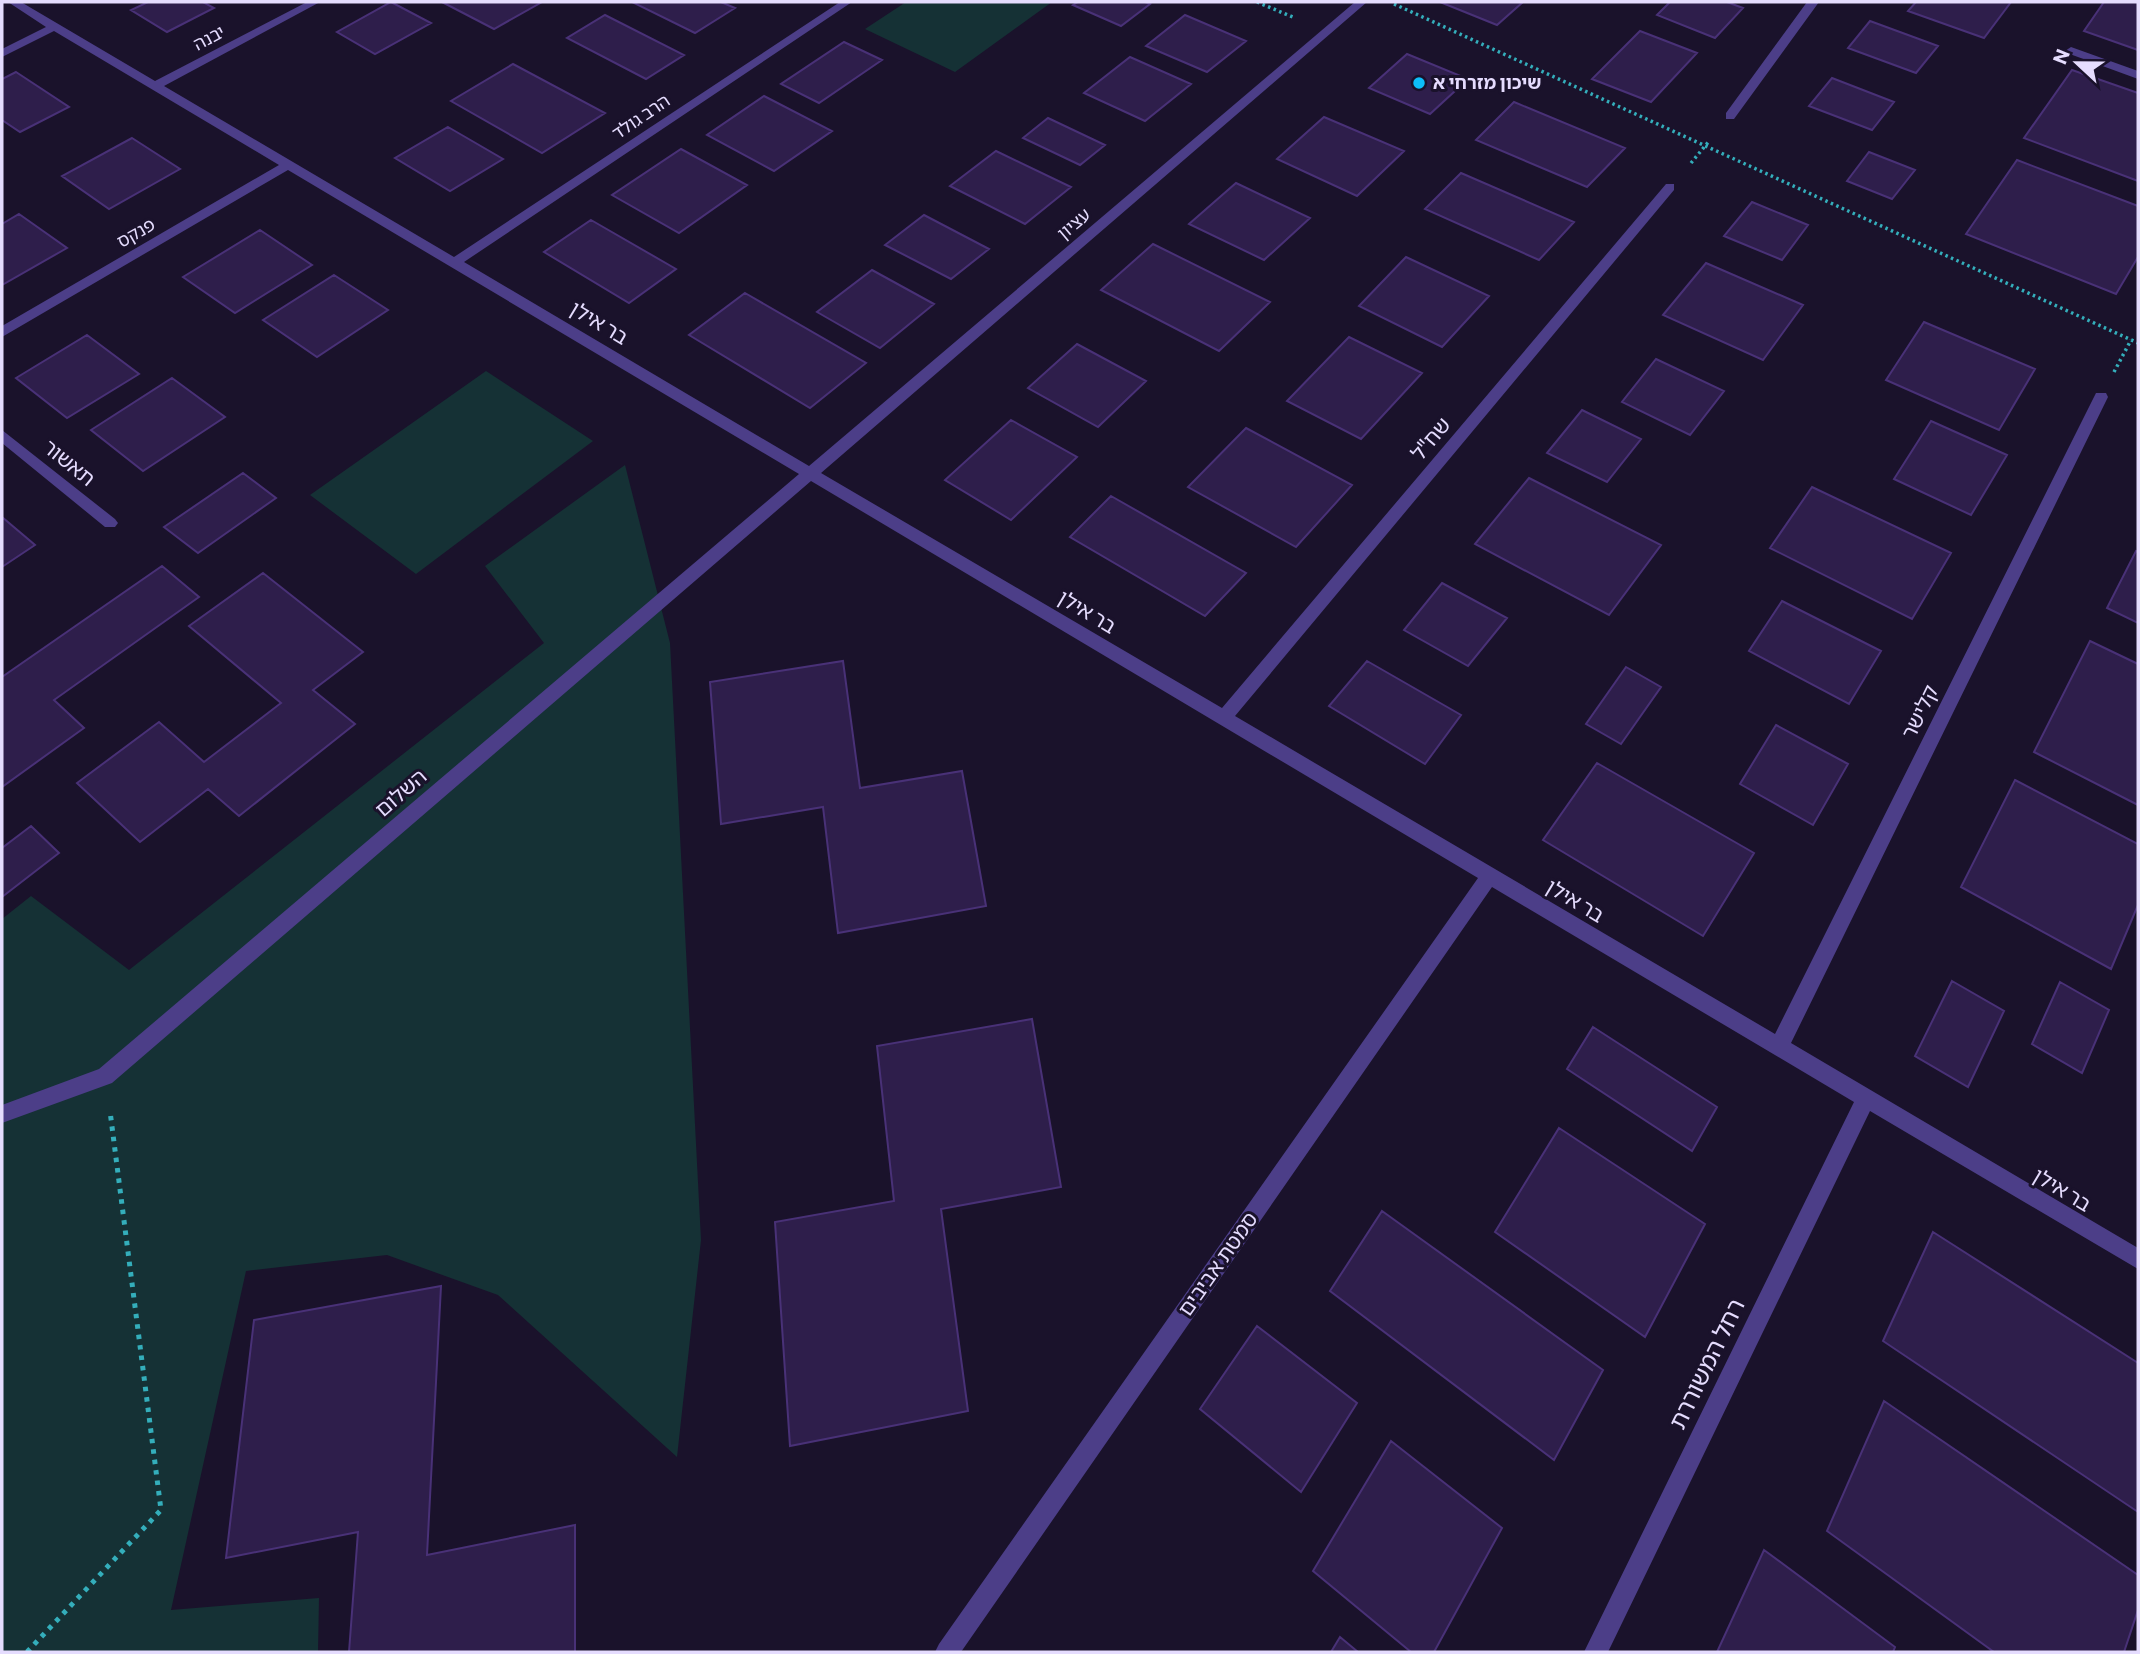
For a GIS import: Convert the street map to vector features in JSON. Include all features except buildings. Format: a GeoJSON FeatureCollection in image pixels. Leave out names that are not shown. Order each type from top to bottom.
{"type":"FeatureCollection","features":[{"type":"Feature","properties":{"kind":"street","name":"בר אילן"},"geometry":{"type":"LineString","coordinates":[[13,2],[2138,1259]]}},
{"type":"Feature","properties":{"kind":"street","name":"יבנה"},"geometry":{"type":"LineString","coordinates":[[157,85],[315,2]]}},
{"type":"Feature","properties":{"kind":"street","name":"הרב גולד"},"geometry":{"type":"LineString","coordinates":[[455,262],[847,2]]}},
{"type":"Feature","properties":{"kind":"street","name":"עציון"},"geometry":{"type":"LineString","coordinates":[[810,472],[1362,2]]}},
{"type":"Feature","properties":{"kind":"street"},"geometry":{"type":"LineString","coordinates":[[1730,116],[1813,2]]}},
{"type":"Feature","properties":{"kind":"street"},"geometry":{"type":"LineString","coordinates":[[2,54],[54,27]]}},
{"type":"Feature","properties":{"kind":"street"},"geometry":{"type":"LineString","coordinates":[[2071,51],[2138,75]]}},
{"type":"Feature","properties":{"kind":"street","name":"פנקס"},"geometry":{"type":"LineString","coordinates":[[2,332],[289,164]]}},
{"type":"Feature","properties":{"kind":"street","name":"שח\"ל"},"geometry":{"type":"LineString","coordinates":[[1224,718],[1670,187]]}},
{"type":"Feature","properties":{"kind":"street","name":"קלישר"},"geometry":{"type":"LineString","coordinates":[[1779,1046],[2101,397]]}},
{"type":"Feature","properties":{"kind":"street","name":"תאשור"},"geometry":{"type":"LineString","coordinates":[[2,435],[110,523]]}},
{"type":"Feature","properties":{"kind":"street","name":"השלום"},"geometry":{"type":"LineString","coordinates":[[2,1114],[105,1076],[810,472]]}},
{"type":"Feature","properties":{"kind":"street","name":"סמטת אביבים"},"geometry":{"type":"LineString","coordinates":[[947,1652],[1490,875]]}},
{"type":"Feature","properties":{"kind":"street","name":"רחל המשוררת"},"geometry":{"type":"LineString","coordinates":[[1596,1652],[1867,1098]]}},
{"type":"Feature","properties":{"kind":"path"},"geometry":{"type":"LineString","coordinates":[[1389,2],[2138,343]]}},
{"type":"Feature","properties":{"kind":"path"},"geometry":{"type":"LineString","coordinates":[[1670,187],[1730,116]]}},
{"type":"Feature","properties":{"kind":"path"},"geometry":{"type":"LineString","coordinates":[[27,1652],[161,1510],[105,1076]]}},
{"type":"Feature","properties":{"kind":"green space"},"geometry":{"type":"Polygon","coordinates":[[[906,2],[1052,2],[955,72],[865,29],[906,2]]]}},
{"type":"Feature","properties":{"kind":"green space"},"geometry":{"type":"Polygon","coordinates":[[[486,371],[593,441],[416,574],[310,495],[486,371]]]}},
{"type":"Feature","properties":{"kind":"green space"},"geometry":{"type":"Polygon","coordinates":[[[625,465],[670,643],[701,1240],[677,1457],[498,1295],[387,1255],[246,1271],[171,1610],[319,1598],[318,1652],[2,1652],[2,919],[31,896],[129,970],[544,643],[485,566],[625,465]]]}},
{"type":"Feature","properties":{"kind":"place","name":"שיכון מזרחי א"},"geometry":{"type":"Point","coordinates":[1419,83]}}]}
